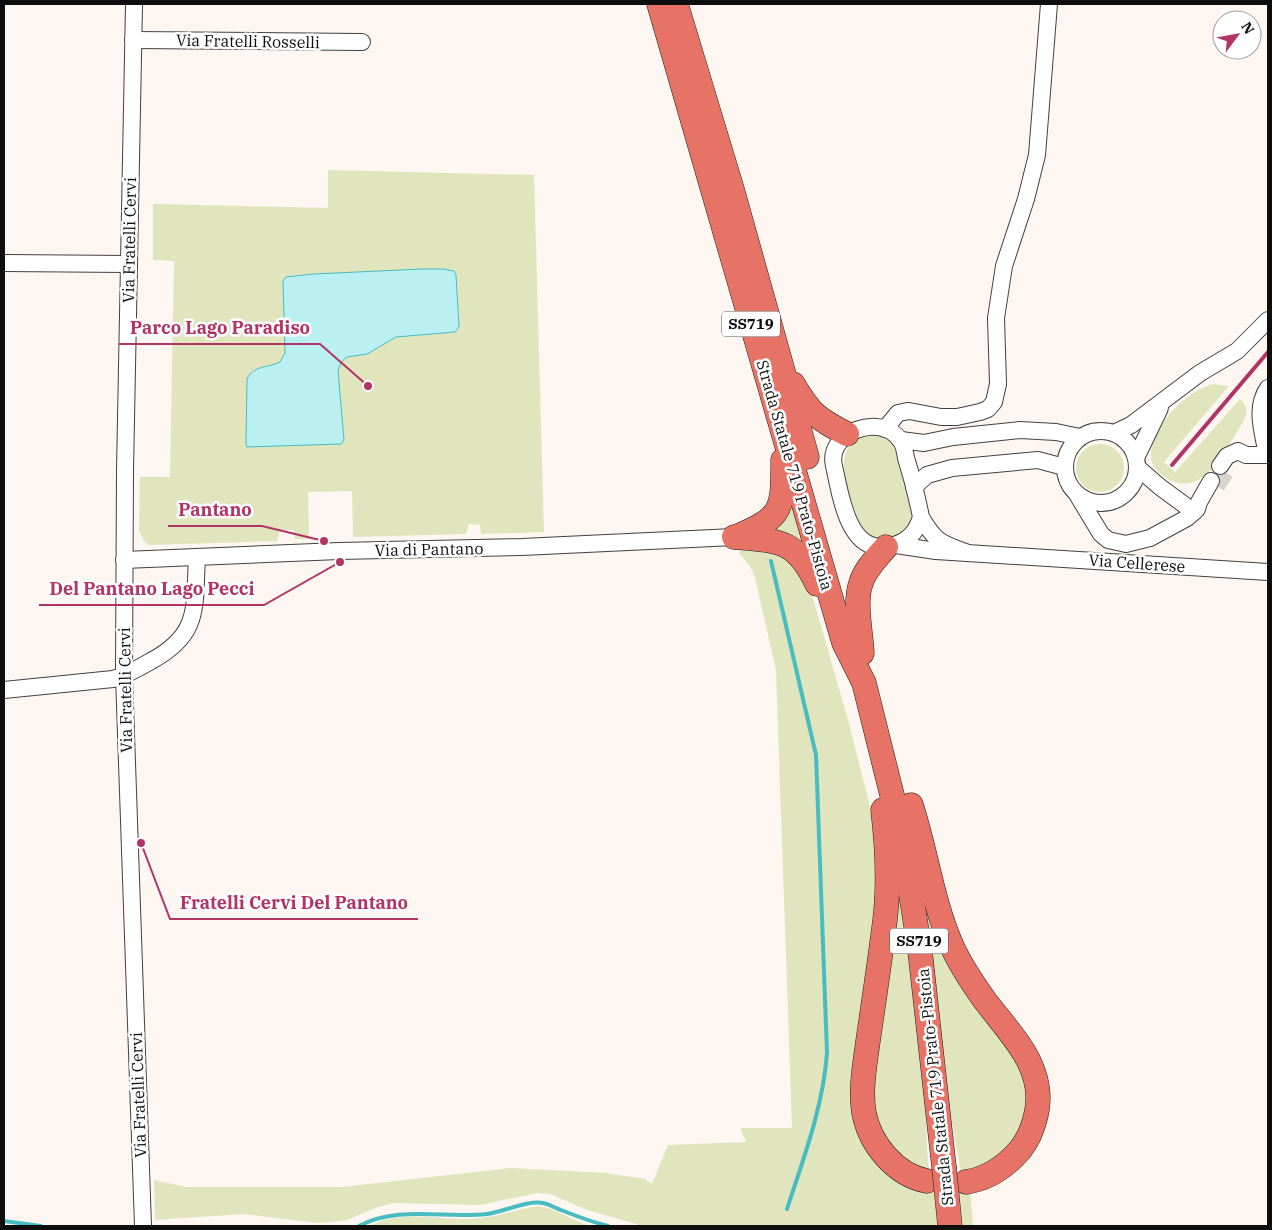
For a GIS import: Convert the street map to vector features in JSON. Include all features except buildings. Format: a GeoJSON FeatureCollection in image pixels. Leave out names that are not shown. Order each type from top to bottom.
{"type":"FeatureCollection","features":[{"type":"Feature","properties":{"kind":"highway","name":"Strada Statale 719 Prato-Pistoia"},"geometry":{"type":"LineString","coordinates":[[659,4],[784,436],[864,683],[902,830],[920,951],[936,1174],[950,1226]]}},
{"type":"Feature","properties":{"kind":"highway","name":"Strada Statale 719 Prato-Pistoia"},"geometry":{"type":"LineString","coordinates":[[676,4],[732,189],[780,364],[853,648]]}},
{"type":"Feature","properties":{"kind":"highway"},"geometry":{"type":"LineString","coordinates":[[780,364],[812,413],[825,423],[847,434]]}},
{"type":"Feature","properties":{"kind":"highway"},"geometry":{"type":"LineString","coordinates":[[734,537],[760,527],[778,510],[783,489],[784,436]]}},
{"type":"Feature","properties":{"kind":"highway"},"geometry":{"type":"LineString","coordinates":[[734,537],[771,540],[782,544],[800,555],[808,564],[853,648]]}},
{"type":"Feature","properties":{"kind":"highway"},"geometry":{"type":"LineString","coordinates":[[853,648],[860,583],[868,570],[891,546]]}},
{"type":"Feature","properties":{"kind":"highway"},"geometry":{"type":"LineString","coordinates":[[874,719],[887,845],[886,918],[864,1068],[864,1112],[871,1134],[892,1164],[907,1175],[936,1174]]}},
{"type":"Feature","properties":{"kind":"highway"},"geometry":{"type":"LineString","coordinates":[[874,719],[900,776],[912,808],[936,896],[952,945],[968,976],[1028,1058],[1036,1083],[1037,1109],[1034,1124],[1024,1145],[1011,1160],[992,1174],[981,1179],[966,1182]]}},
{"type":"Feature","properties":{"kind":"street","name":"Via Fratelli Cervi"},"geometry":{"type":"LineString","coordinates":[[134,4],[124,560],[124,676],[143,1220]]}},
{"type":"Feature","properties":{"kind":"street"},"geometry":{"type":"LineString","coordinates":[[885,429],[898,414],[903,412],[909,411],[941,418],[957,417],[988,409],[994,402],[998,384],[996,318],[1004,266],[1026,199],[1037,155],[1049,4]]}},
{"type":"Feature","properties":{"kind":"street","name":"Via Fratelli Rosselli"},"geometry":{"type":"LineString","coordinates":[[133,40],[362,42]]}},
{"type":"Feature","properties":{"kind":"street"},"geometry":{"type":"LineString","coordinates":[[4,263],[129,264]]}},
{"type":"Feature","properties":{"kind":"street"},"geometry":{"type":"LineString","coordinates":[[1114,433],[1131,425],[1200,373],[1238,351],[1268,320]]}},
{"type":"Feature","properties":{"kind":"street"},"geometry":{"type":"LineString","coordinates":[[1224,469],[1230,454],[1239,451],[1246,455],[1268,455],[1260,415],[1263,396],[1268,388]]}},
{"type":"Feature","properties":{"kind":"street"},"geometry":{"type":"LineString","coordinates":[[1136,462],[1153,420],[1163,402]]}},
{"type":"Feature","properties":{"kind":"street"},"geometry":{"type":"LineString","coordinates":[[968,553],[870,545],[854,532],[846,514],[833,461],[837,446],[847,434],[857,429],[878,426],[891,432],[901,440],[924,443],[953,437],[1020,430],[1056,432],[1080,437]]}},
{"type":"Feature","properties":{"kind":"street"},"geometry":{"type":"LineString","coordinates":[[1078,496],[1097,504],[1116,500],[1128,492],[1137,474],[1136,462],[1128,443],[1114,433],[1100,431],[1080,437],[1068,450],[1064,467],[1068,483],[1101,534],[1108,540],[1116,543],[1137,543],[1184,521],[1203,505],[1214,484]]}},
{"type":"Feature","properties":{"kind":"street"},"geometry":{"type":"LineString","coordinates":[[901,440],[921,517],[940,543],[968,553]]}},
{"type":"Feature","properties":{"kind":"street"},"geometry":{"type":"LineString","coordinates":[[914,487],[927,475],[952,468],[1038,460],[1064,467]]}},
{"type":"Feature","properties":{"kind":"street"},"geometry":{"type":"LineString","coordinates":[[1136,462],[1160,487],[1195,511]]}},
{"type":"Feature","properties":{"kind":"street"},"geometry":{"type":"LineString","coordinates":[[891,546],[913,534],[918,527],[921,517]]}},
{"type":"Feature","properties":{"kind":"street","name":"Via di Pantano"},"geometry":{"type":"LineString","coordinates":[[124,560],[522,547],[734,537]]}},
{"type":"Feature","properties":{"kind":"street","name":"Via Cellerese"},"geometry":{"type":"LineString","coordinates":[[968,553],[1268,572]]}},
{"type":"Feature","properties":{"kind":"street"},"geometry":{"type":"LineString","coordinates":[[4,690],[113,679],[124,676],[176,646],[187,632],[192,618],[195,601],[197,557]]}},
{"type":"Feature","properties":{"kind":"green space"},"geometry":{"type":"Polygon","coordinates":[[[328,170],[534,175],[544,532],[481,534],[480,525],[469,524],[466,534],[353,537],[352,491],[308,492],[309,539],[295,539],[294,530],[280,530],[277,541],[149,545],[144,541],[139,531],[140,477],[170,477],[174,261],[153,260],[153,204],[328,208],[328,170]]]}},
{"type":"Feature","properties":{"kind":"green space"},"geometry":{"type":"Polygon","coordinates":[[[1214,384],[1229,386],[1164,462],[1175,472],[1240,399],[1246,407],[1246,415],[1218,461],[1202,478],[1182,483],[1170,480],[1162,475],[1153,465],[1152,450],[1155,438],[1161,425],[1180,403],[1192,394],[1214,384]]]}},
{"type":"Feature","properties":{"kind":"green space"},"geometry":{"type":"Polygon","coordinates":[[[869,435],[885,438],[897,450],[913,518],[903,534],[885,540],[873,537],[859,523],[844,472],[844,459],[848,449],[856,440],[869,435]]]}},
{"type":"Feature","properties":{"kind":"green space"},"geometry":{"type":"Polygon","coordinates":[[[1100,444],[1109,446],[1117,451],[1122,459],[1124,468],[1122,477],[1117,485],[1109,490],[1100,492],[1091,490],[1083,485],[1078,477],[1076,468],[1078,459],[1083,451],[1091,446],[1100,444]]]}},
{"type":"Feature","properties":{"kind":"green space"},"geometry":{"type":"Polygon","coordinates":[[[789,497],[807,548],[763,532],[789,497]]]}},
{"type":"Feature","properties":{"kind":"green space"},"geometry":{"type":"Polygon","coordinates":[[[767,546],[806,574],[847,716],[872,814],[881,861],[856,1093],[919,1186],[935,1190],[970,1189],[973,1226],[643,1226],[587,1210],[550,1194],[538,1193],[480,1205],[393,1203],[375,1208],[347,1220],[332,1222],[316,1223],[244,1214],[155,1220],[154,1180],[186,1187],[342,1187],[511,1168],[605,1173],[645,1179],[652,1184],[668,1145],[746,1142],[740,1128],[792,1128],[776,670],[755,578],[750,566],[739,553],[741,548],[767,546]]]}},
{"type":"Feature","properties":{"kind":"green space"},"geometry":{"type":"Polygon","coordinates":[[[913,835],[923,869],[1013,1045],[1032,1099],[1013,1150],[962,1177],[947,1097],[913,835]]]}},
{"type":"Feature","properties":{"kind":"green space"},"geometry":{"type":"Polygon","coordinates":[[[894,848],[903,896],[925,1077],[927,1151],[930,1176],[904,1165],[871,1115],[894,848]]]}},
{"type":"Feature","properties":{"kind":"green space"},"geometry":{"type":"Polygon","coordinates":[[[538,1206],[551,1209],[588,1226],[370,1226],[396,1218],[481,1218],[538,1206]]]}},
{"type":"Feature","properties":{"kind":"water"},"geometry":{"type":"Polygon","coordinates":[[[422,269],[454,271],[456,275],[459,327],[455,332],[396,337],[367,354],[347,357],[341,362],[338,371],[344,440],[341,444],[247,447],[247,379],[253,371],[280,362],[285,353],[283,281],[286,277],[422,269]]]}},
{"type":"Feature","properties":{"kind":"waterway"},"geometry":{"type":"LineString","coordinates":[[771,561],[816,755],[827,1053],[817,1112],[787,1209]]}},
{"type":"Feature","properties":{"kind":"waterway"},"geometry":{"type":"LineString","coordinates":[[359,1226],[390,1216],[406,1214],[487,1214],[537,1203],[547,1204],[578,1217],[608,1226]]}},
{"type":"Feature","properties":{"kind":"waterway"},"geometry":{"type":"LineString","coordinates":[[4,1221],[41,1226]]}},
{"type":"Feature","properties":{"kind":"tunnel"},"geometry":{"type":"LineString","coordinates":[[1217,486],[1227,471]]}},
{"type":"Feature","properties":{"kind":"railway"},"geometry":{"type":"LineString","coordinates":[[1172,465],[1268,352]]}},
{"type":"Feature","properties":{"kind":"place","name":"Parco Lago Paradiso"},"geometry":{"type":"Point","coordinates":[368,386]}},
{"type":"Feature","properties":{"kind":"place","name":"Pantano"},"geometry":{"type":"Point","coordinates":[324,541]}},
{"type":"Feature","properties":{"kind":"place","name":"Del Pantano Lago Pecci"},"geometry":{"type":"Point","coordinates":[340,562]}},
{"type":"Feature","properties":{"kind":"place","name":"Fratelli Cervi Del Pantano"},"geometry":{"type":"Point","coordinates":[141,843]}}]}
